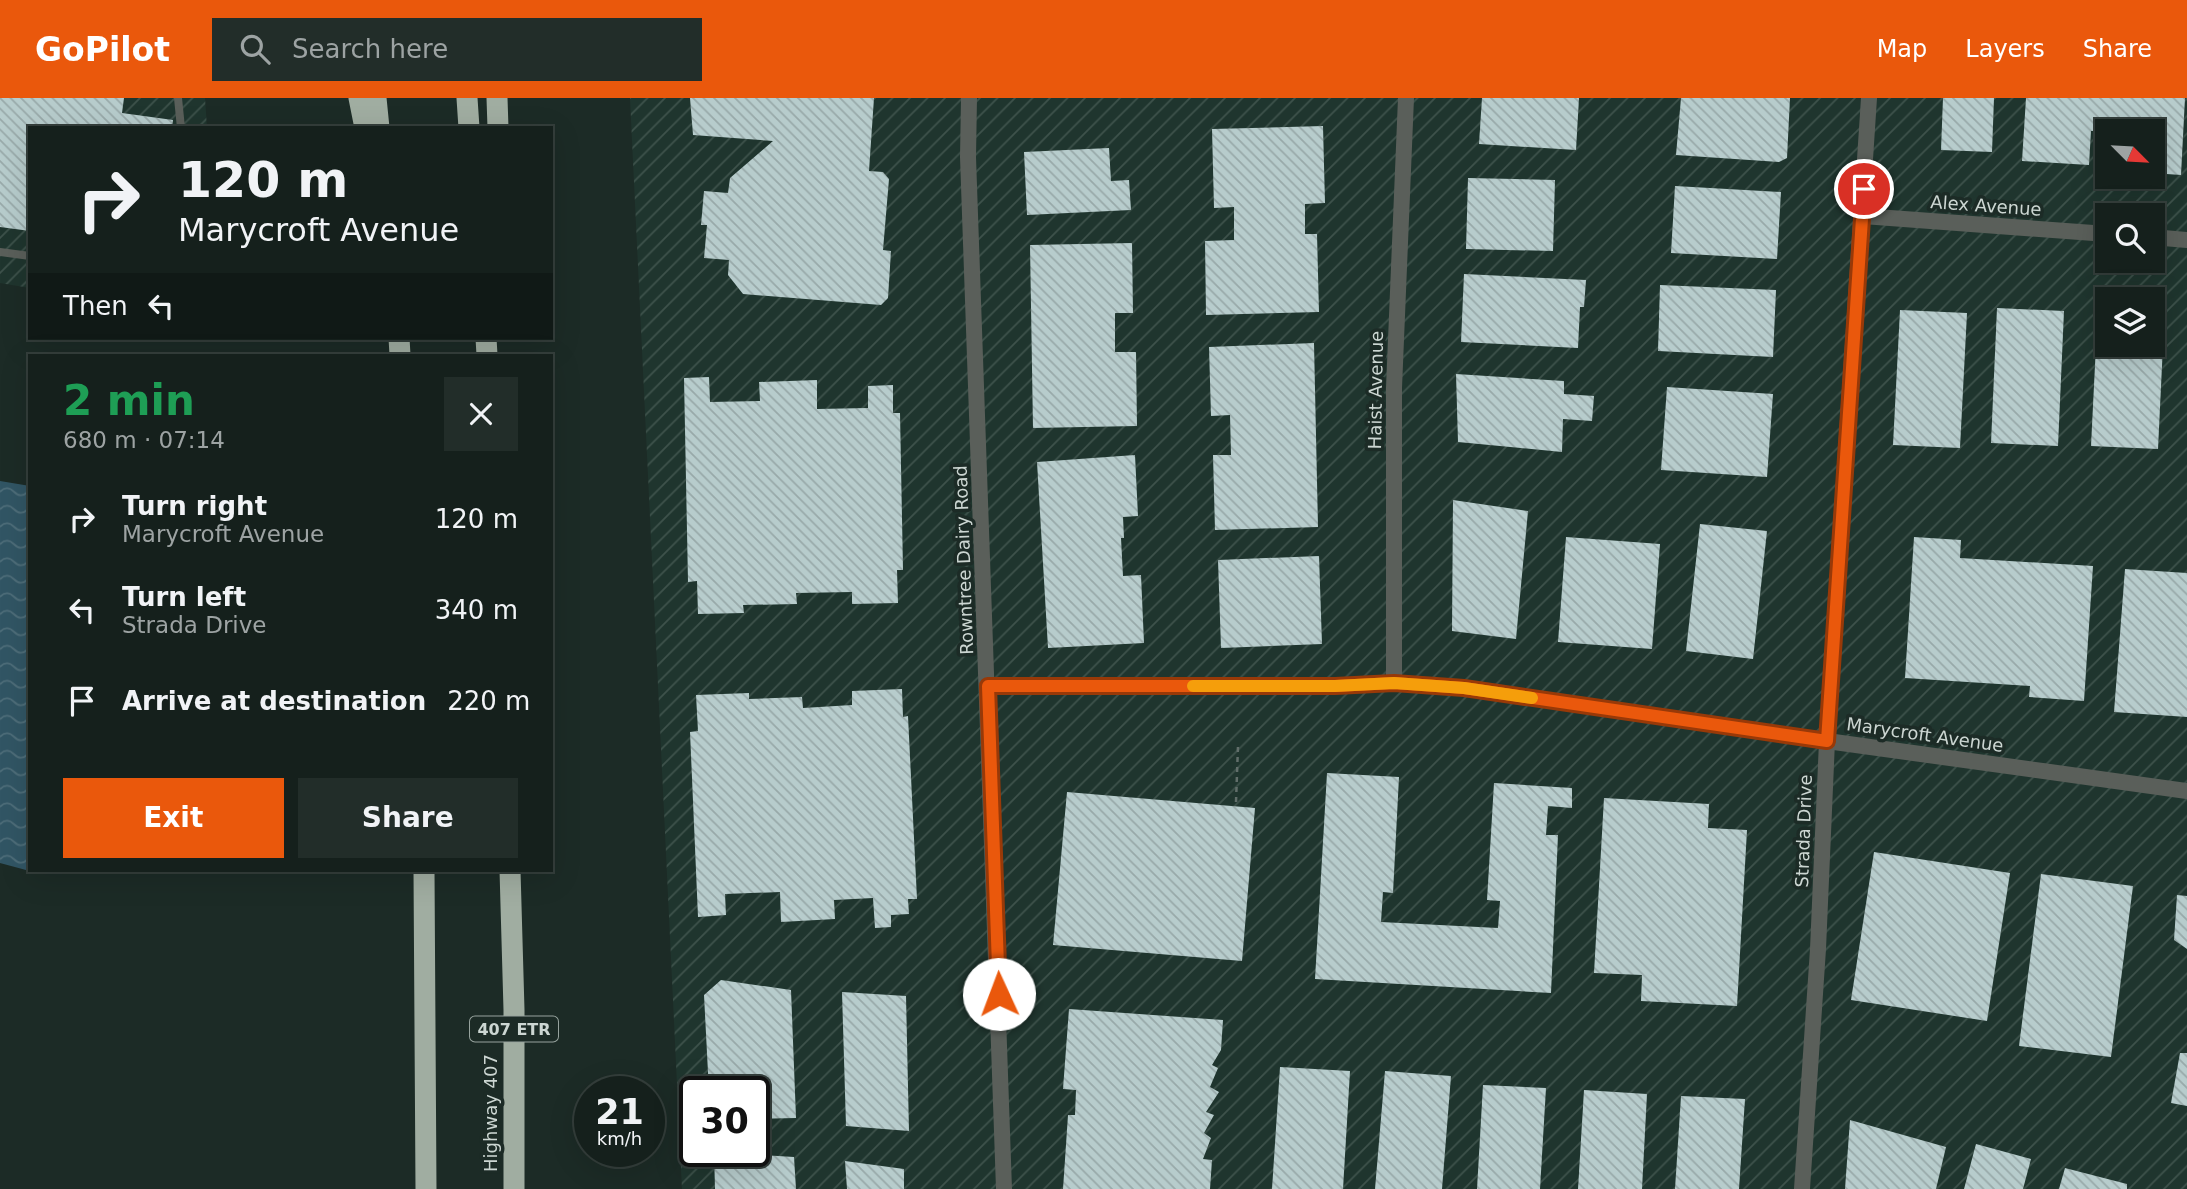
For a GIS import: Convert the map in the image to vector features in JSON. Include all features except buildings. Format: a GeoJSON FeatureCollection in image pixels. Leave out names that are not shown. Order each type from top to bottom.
{"type":"FeatureCollection","features":[{"type":"Feature","properties":{"kind":"highway"},"geometry":{"type":"LineString","coordinates":[[359,98],[365,126]]}},
{"type":"Feature","properties":{"kind":"highway"},"geometry":{"type":"LineString","coordinates":[[376,98],[379,126]]}},
{"type":"Feature","properties":{"kind":"highway"},"geometry":{"type":"LineString","coordinates":[[467,98],[469,126]]}},
{"type":"Feature","properties":{"kind":"highway"},"geometry":{"type":"LineString","coordinates":[[497,98],[498,126]]}},
{"type":"Feature","properties":{"kind":"highway"},"geometry":{"type":"LineString","coordinates":[[424,872],[426,1189]]}},
{"type":"Feature","properties":{"kind":"highway","name":"Highway 407"},"geometry":{"type":"LineString","coordinates":[[510,872],[514,1010],[514,1189]]}},
{"type":"Feature","properties":{"kind":"street","name":"Rowntree Dairy Road"},"geometry":{"type":"LineString","coordinates":[[969,98],[968,157],[1004,1189]]}},
{"type":"Feature","properties":{"kind":"street","name":"Haist Avenue"},"geometry":{"type":"LineString","coordinates":[[1394,683],[1394,388],[1406,98]]}},
{"type":"Feature","properties":{"kind":"street","name":"Strada Drive"},"geometry":{"type":"LineString","coordinates":[[1802,1189],[1818,949],[1827,741],[1869,98]]}},
{"type":"Feature","properties":{"kind":"street","name":"Alex Avenue"},"geometry":{"type":"LineString","coordinates":[[1863,216],[2095,233]]}},
{"type":"Feature","properties":{"kind":"street"},"geometry":{"type":"LineString","coordinates":[[2165,238],[2187,240]]}},
{"type":"Feature","properties":{"kind":"street","name":"Marycroft Avenue"},"geometry":{"type":"LineString","coordinates":[[988,686],[1335,686],[1394,683],[1464,688],[2187,791]]}},
{"type":"Feature","properties":{"kind":"lane"},"geometry":{"type":"LineString","coordinates":[[178,98],[181,126]]}},
{"type":"Feature","properties":{"kind":"lane"},"geometry":{"type":"LineString","coordinates":[[0,252],[28,256]]}},
{"type":"Feature","properties":{"kind":"path"},"geometry":{"type":"LineString","coordinates":[[1236,802],[1238,746]]}},
{"type":"Feature","properties":{"kind":"shaded area"},"geometry":{"type":"Polygon","coordinates":[[[0,98],[205,98],[207,126],[28,126],[28,288],[0,283],[0,98]]]}},
{"type":"Feature","properties":{"kind":"shaded area"},"geometry":{"type":"Polygon","coordinates":[[[630,98],[2187,98],[2187,1189],[682,1189],[681,1167],[770,1167],[770,1076],[679,1076],[679,1126],[630,98]]]}},
{"type":"Feature","properties":{"kind":"water"},"geometry":{"type":"Polygon","coordinates":[[[0,481],[28,486],[28,870],[0,863],[0,481]]]}},
{"type":"Feature","properties":{"kind":"slow traffic"},"geometry":{"type":"LineString","coordinates":[[1193,686],[1335,686],[1394,683],[1464,688],[1532,698]]}},
{"type":"Feature","properties":{"kind":"route"},"geometry":{"type":"LineString","coordinates":[[999,994],[988,686],[1335,686],[1394,683],[1464,688],[1827,741],[1864,189]]}}]}
